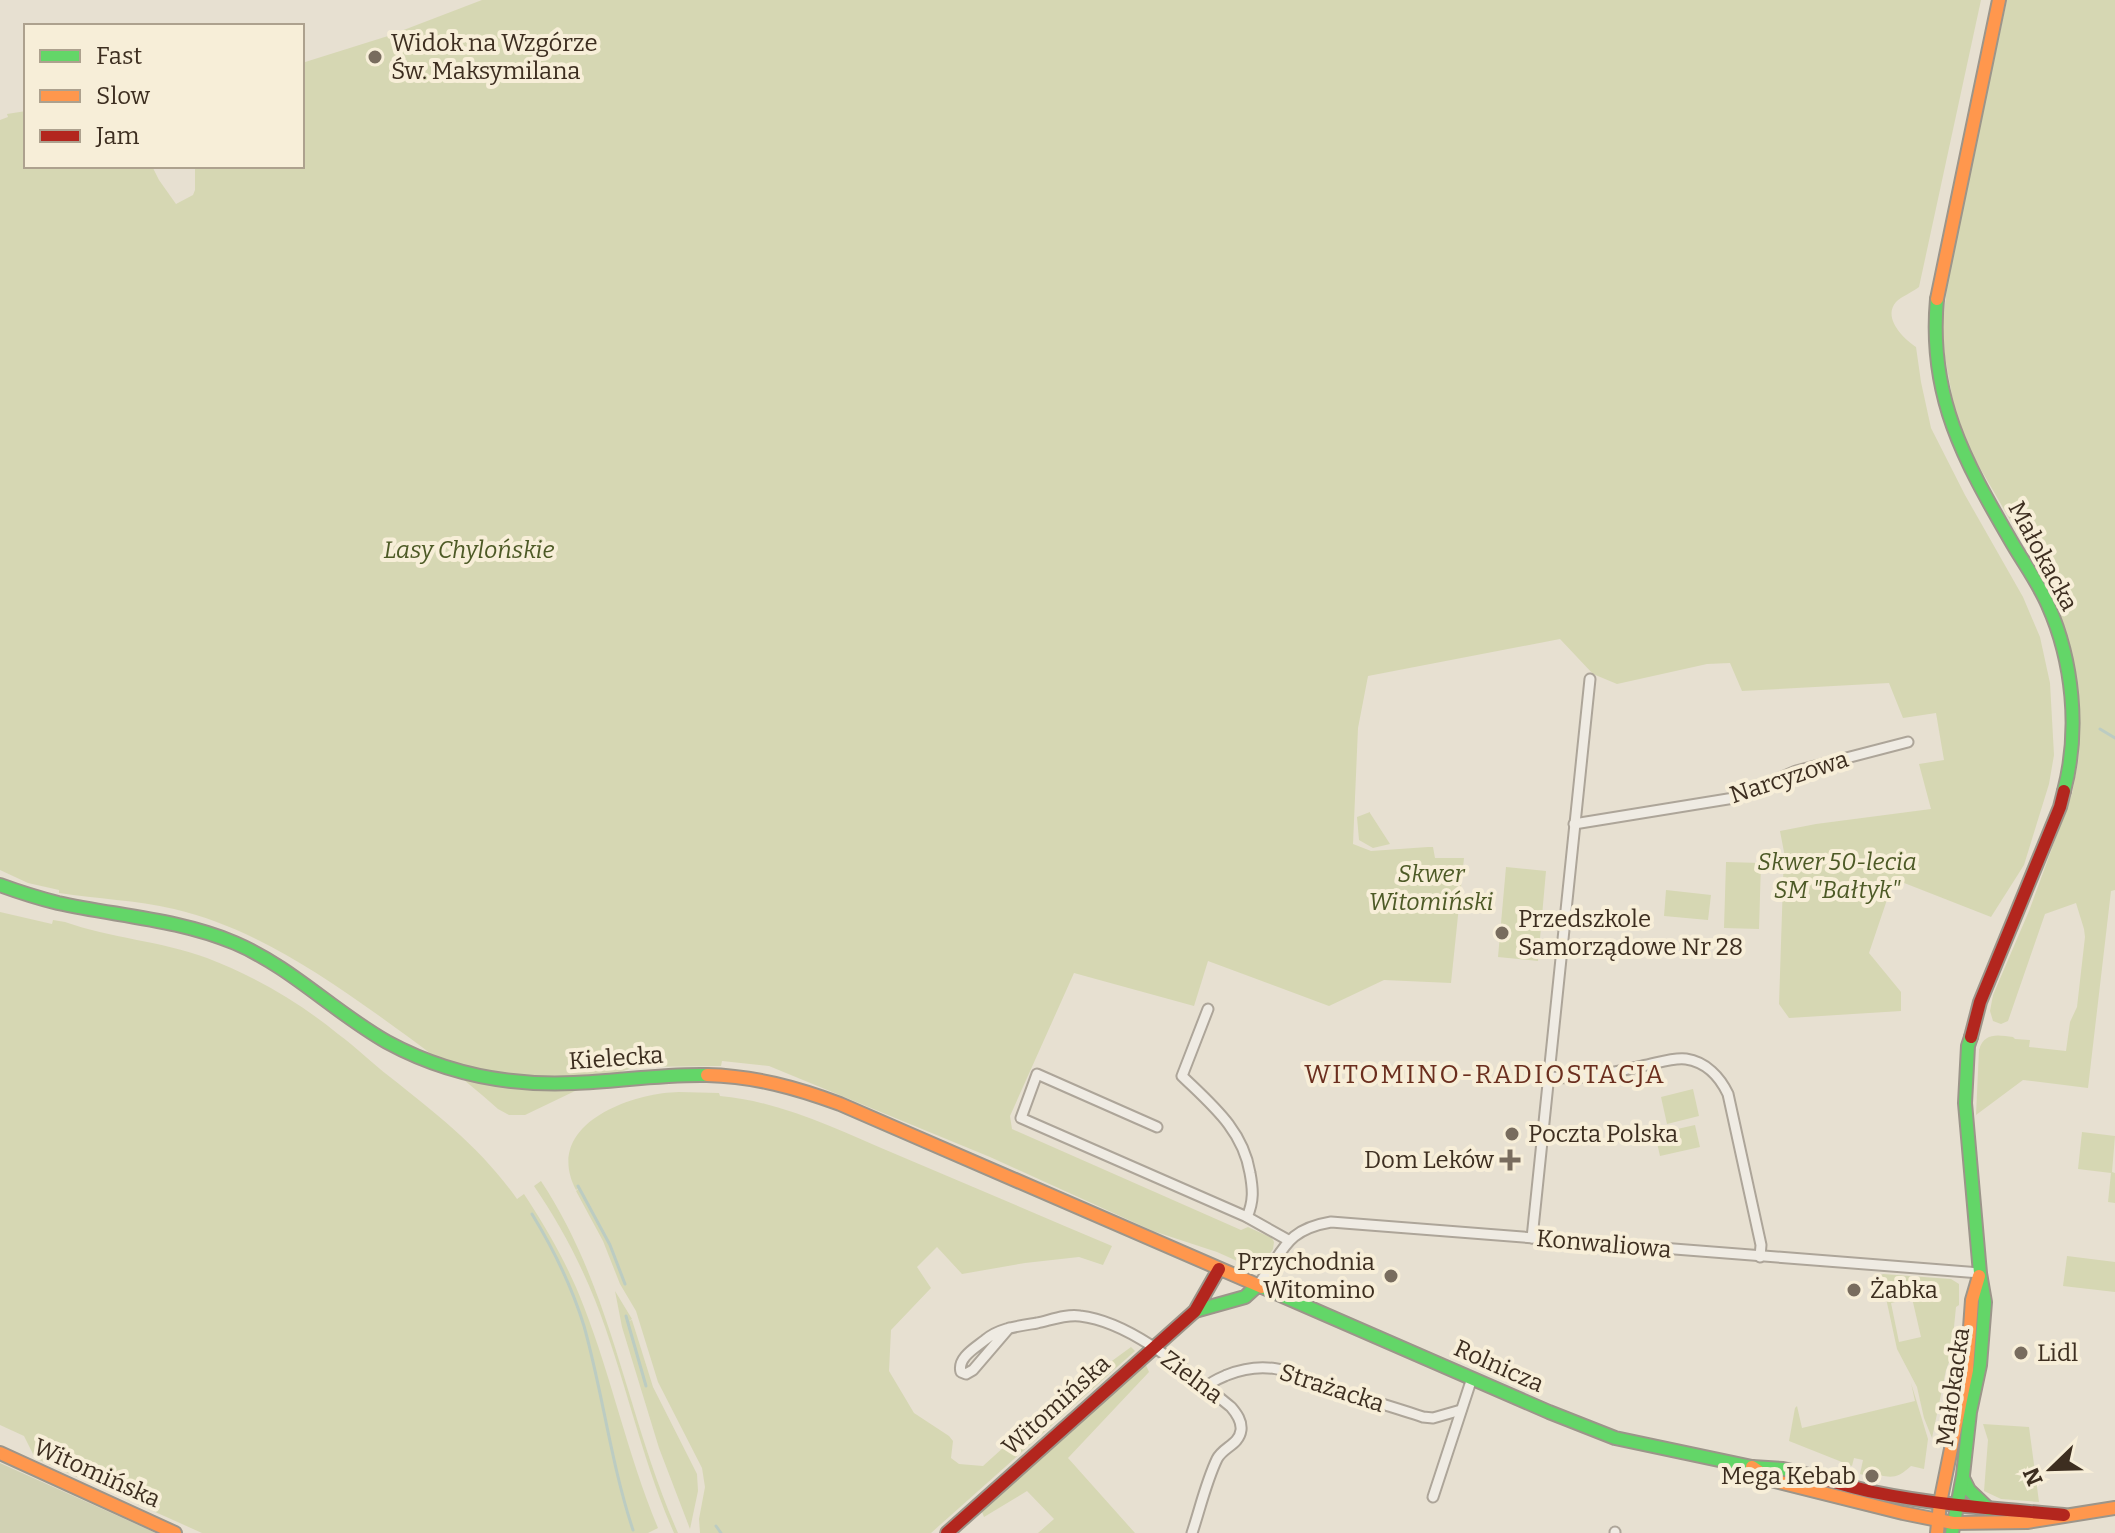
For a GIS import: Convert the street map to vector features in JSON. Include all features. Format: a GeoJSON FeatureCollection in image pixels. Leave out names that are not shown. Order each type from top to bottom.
{"type":"FeatureCollection","features":[{"type":"Feature","properties":{"kind":"main road","name":"Małokacka"},"geometry":{"type":"LineString","coordinates":[[1952,1528],[1980,1365],[1985,1302],[1965,1103],[1968,1046],[1980,1002],[2060,807],[2068,776],[2072,737],[2066,661],[2057,627],[2048,605],[1960,449],[1948,418],[1937,366],[1935,318],[1938,290],[1999,0]]}},
{"type":"Feature","properties":{"kind":"main road","name":"Kielecka"},"geometry":{"type":"LineString","coordinates":[[0,885],[53,903],[196,929],[234,942],[280,966],[386,1041],[417,1056],[483,1077],[523,1083],[563,1084],[726,1075],[808,1091],[1238,1278]]}},
{"type":"Feature","properties":{"kind":"main road","name":"Witomińska"},"geometry":{"type":"LineString","coordinates":[[947,1533],[1195,1311],[1219,1269]]}},
{"type":"Feature","properties":{"kind":"main road","name":"Małokacka"},"geometry":{"type":"LineString","coordinates":[[1938,1526],[1967,1370],[1972,1300],[1980,1273]]}},
{"type":"Feature","properties":{"kind":"main road","name":"Rolnicza"},"geometry":{"type":"LineString","coordinates":[[1238,1278],[1615,1438],[1752,1467],[1772,1467],[1868,1491],[1956,1506],[2064,1515]]}},
{"type":"Feature","properties":{"kind":"main road","name":"Witomińska"},"geometry":{"type":"LineString","coordinates":[[1195,1311],[1245,1297],[1257,1286]]}},
{"type":"Feature","properties":{"kind":"main road","name":"Witomińska"},"geometry":{"type":"LineString","coordinates":[[0,1453],[175,1533]]}},
{"type":"Feature","properties":{"kind":"main road","name":"Rolnicza"},"geometry":{"type":"LineString","coordinates":[[1752,1467],[1771,1480],[1903,1513],[1938,1526],[1952,1528],[2027,1522],[2064,1515]]}},
{"type":"Feature","properties":{"kind":"main road"},"geometry":{"type":"LineString","coordinates":[[1963,1478],[1969,1490],[1989,1509]]}},
{"type":"Feature","properties":{"kind":"main road"},"geometry":{"type":"LineString","coordinates":[[2064,1515],[2115,1508]]}},
{"type":"Feature","properties":{"kind":"street"},"geometry":{"type":"LineString","coordinates":[[1532,1238],[1590,679]]}},
{"type":"Feature","properties":{"kind":"street","name":"Narcyzowa"},"geometry":{"type":"LineString","coordinates":[[1574,824],[1734,798],[1796,771],[1908,742]]}},
{"type":"Feature","properties":{"kind":"street"},"geometry":{"type":"LineString","coordinates":[[1208,1009],[1182,1076],[1226,1120],[1244,1148],[1253,1198],[1247,1217]]}},
{"type":"Feature","properties":{"kind":"street"},"geometry":{"type":"LineString","coordinates":[[1548,1077],[1577,1079],[1679,1059],[1709,1068],[1728,1094],[1761,1245],[1760,1257]]}},
{"type":"Feature","properties":{"kind":"street"},"geometry":{"type":"LineString","coordinates":[[1157,1127],[1037,1074],[1021,1118],[1247,1217],[1288,1240],[1273,1267],[1257,1286]]}},
{"type":"Feature","properties":{"kind":"street","name":"Konwaliowa"},"geometry":{"type":"LineString","coordinates":[[1288,1240],[1314,1225],[1331,1222],[1980,1273]]}},
{"type":"Feature","properties":{"kind":"street","name":"Zielna"},"geometry":{"type":"LineString","coordinates":[[1009,1328],[973,1370],[966,1374],[961,1372],[959,1366],[962,1360],[990,1336],[1009,1328],[1078,1315],[1140,1337],[1231,1407],[1238,1415],[1241,1433],[1216,1460],[1192,1533]]}},
{"type":"Feature","properties":{"kind":"street","name":"Strażacka"},"geometry":{"type":"LineString","coordinates":[[1206,1387],[1210,1382],[1258,1366],[1279,1369],[1423,1417],[1433,1418],[1461,1410]]}},
{"type":"Feature","properties":{"kind":"street"},"geometry":{"type":"LineString","coordinates":[[1433,1497],[1472,1378]]}},
{"type":"Feature","properties":{"kind":"green space","name":"Lasy Chylońskie"},"geometry":{"type":"Polygon","coordinates":[[[482,0],[1981,0],[1919,287],[1896,302],[1892,315],[1896,328],[1916,347],[1931,428],[2023,597],[2040,637],[2050,683],[2054,755],[2049,784],[2024,865],[1991,917],[1894,879],[1869,953],[1901,992],[1901,1011],[1789,1018],[1779,1004],[1784,852],[1780,831],[1931,809],[1919,764],[1944,760],[1936,713],[1903,718],[1889,683],[1742,691],[1730,663],[1707,664],[1617,684],[1593,674],[1560,639],[1368,676],[1358,728],[1353,844],[1371,851],[1433,847],[1435,858],[1464,858],[1451,983],[1384,980],[1329,1006],[1208,961],[1194,1006],[1074,973],[1010,1116],[1012,1129],[1241,1230],[1248,1227],[1272,1238],[1273,1249],[1260,1268],[1255,1269],[1217,1252],[1153,1231],[990,1157],[769,1066],[722,1061],[721,1066],[635,1067],[600,1079],[525,1115],[509,1115],[354,998],[306,966],[255,939],[174,909],[59,893],[59,890],[28,883],[0,870],[0,120],[8,117],[7,114],[24,111],[24,168],[153,168],[176,204],[193,195],[195,168],[304,168],[304,62],[388,36],[482,0]]]}},
{"type":"Feature","properties":{"kind":"green space"},"geometry":{"type":"Polygon","coordinates":[[[2007,0],[2115,0],[2115,890],[2111,891],[2088,1088],[2023,1080],[1976,1115],[1979,1050],[1988,1037],[1997,1035],[2030,1040],[2029,1047],[2066,1051],[2070,1022],[2077,1007],[2085,937],[2076,903],[2045,914],[2008,1021],[2001,1024],[1993,1021],[1990,1011],[1993,995],[2029,911],[2072,794],[2080,733],[2074,665],[2063,622],[2045,580],[1969,449],[1956,417],[1945,357],[1943,323],[1949,268],[2007,0]]]}},
{"type":"Feature","properties":{"kind":"green space"},"geometry":{"type":"Polygon","coordinates":[[[1370,812],[1390,844],[1373,848],[1359,840],[1357,817],[1370,812]]]}},
{"type":"Feature","properties":{"kind":"green space"},"geometry":{"type":"Polygon","coordinates":[[[1726,862],[1761,863],[1759,929],[1724,928],[1726,862]]]}},
{"type":"Feature","properties":{"kind":"green space"},"geometry":{"type":"Polygon","coordinates":[[[1506,867],[1546,871],[1538,961],[1498,957],[1506,867]]]}},
{"type":"Feature","properties":{"kind":"green space"},"geometry":{"type":"Polygon","coordinates":[[[1666,890],[1711,895],[1708,920],[1664,916],[1666,890]]]}},
{"type":"Feature","properties":{"kind":"green space"},"geometry":{"type":"Polygon","coordinates":[[[0,912],[52,924],[53,920],[65,922],[190,952],[259,982],[308,1011],[345,1039],[458,1133],[489,1164],[517,1199],[524,1194],[578,1292],[658,1528],[648,1533],[202,1533],[35,1458],[24,1436],[0,1425],[0,912]]]}},
{"type":"Feature","properties":{"kind":"green space"},"geometry":{"type":"Polygon","coordinates":[[[1693,1089],[1699,1116],[1667,1124],[1661,1097],[1693,1089]]]}},
{"type":"Feature","properties":{"kind":"green space"},"geometry":{"type":"Polygon","coordinates":[[[679,1092],[719,1093],[720,1096],[787,1110],[1112,1246],[1103,1265],[1079,1257],[962,1274],[937,1247],[917,1267],[931,1288],[891,1330],[889,1371],[914,1413],[953,1441],[951,1458],[959,1464],[983,1466],[1046,1409],[1131,1347],[1135,1351],[931,1533],[700,1533],[699,1519],[705,1487],[702,1468],[658,1382],[636,1311],[576,1191],[579,1188],[576,1190],[569,1167],[571,1147],[581,1131],[596,1117],[637,1099],[679,1092]]]}},
{"type":"Feature","properties":{"kind":"green space"},"geometry":{"type":"Polygon","coordinates":[[[1695,1125],[1700,1147],[1660,1156],[1655,1134],[1695,1125]]]}},
{"type":"Feature","properties":{"kind":"green space"},"geometry":{"type":"Polygon","coordinates":[[[2082,1132],[2115,1136],[2112,1172],[2115,1173],[2115,1203],[2108,1202],[2111,1173],[2078,1169],[2082,1132]]]}},
{"type":"Feature","properties":{"kind":"green space"},"geometry":{"type":"Polygon","coordinates":[[[541,1181],[585,1265],[678,1533],[674,1533],[662,1505],[595,1300],[568,1241],[534,1186],[541,1181]]]}},
{"type":"Feature","properties":{"kind":"green space"},"geometry":{"type":"Polygon","coordinates":[[[2067,1256],[2115,1262],[2115,1292],[2063,1286],[2067,1256]]]}},
{"type":"Feature","properties":{"kind":"green space"},"geometry":{"type":"Polygon","coordinates":[[[1881,1275],[1951,1279],[1959,1284],[1951,1357],[1932,1438],[1917,1387],[1897,1349],[1881,1275]],[[1912,1298],[1891,1303],[1899,1342],[1921,1337],[1912,1298]]]}},
{"type":"Feature","properties":{"kind":"green space"},"geometry":{"type":"Polygon","coordinates":[[[615,1291],[632,1319],[629,1321],[632,1320],[653,1387],[697,1474],[698,1491],[690,1529],[659,1448],[622,1327],[615,1291]]]}},
{"type":"Feature","properties":{"kind":"green space"},"geometry":{"type":"Polygon","coordinates":[[[1145,1363],[1149,1372],[1068,1458],[1135,1533],[1038,1533],[1054,1519],[1027,1491],[984,1517],[982,1512],[1145,1363]]]}},
{"type":"Feature","properties":{"kind":"green space"},"geometry":{"type":"Polygon","coordinates":[[[1911,1383],[1928,1439],[1924,1469],[1911,1466],[1896,1476],[1869,1473],[1867,1476],[1860,1474],[1863,1460],[1854,1458],[1852,1466],[1789,1441],[1797,1406],[1802,1428],[1915,1401],[1911,1383]]]}},
{"type":"Feature","properties":{"kind":"green space"},"geometry":{"type":"Polygon","coordinates":[[[1983,1424],[2029,1427],[2039,1502],[2001,1499],[1984,1491],[1988,1440],[1983,1424]]]}},
{"type":"Feature","properties":{"kind":"green space"},"geometry":{"type":"Polygon","coordinates":[[[0,1463],[156,1533],[0,1533],[0,1463]]]}},
{"type":"Feature","properties":{"kind":"waterway"},"geometry":{"type":"LineString","coordinates":[[2100,729],[2115,738]]}},
{"type":"Feature","properties":{"kind":"waterway"},"geometry":{"type":"LineString","coordinates":[[578,1186],[610,1245],[625,1284]]}},
{"type":"Feature","properties":{"kind":"waterway"},"geometry":{"type":"LineString","coordinates":[[532,1214],[562,1269],[584,1326],[633,1530]]}},
{"type":"Feature","properties":{"kind":"waterway"},"geometry":{"type":"LineString","coordinates":[[626,1316],[646,1386]]}},
{"type":"Feature","properties":{"kind":"waterway"},"geometry":{"type":"LineString","coordinates":[[716,1526],[721,1533]]}},
{"type":"Feature","properties":{"kind":"traffic: fast"},"geometry":{"type":"LineString","coordinates":[[1937,299],[1938,366],[1953,426],[1978,483],[2044,597],[2063,649],[2073,720],[2064,791]]}},
{"type":"Feature","properties":{"kind":"traffic: fast"},"geometry":{"type":"LineString","coordinates":[[0,885],[58,903],[192,928],[235,943],[275,964],[387,1042],[454,1069],[501,1080],[550,1083],[707,1075]]}},
{"type":"Feature","properties":{"kind":"traffic: fast"},"geometry":{"type":"LineString","coordinates":[[1952,1533],[1980,1365],[1985,1302],[1965,1103],[1971,1037]]}},
{"type":"Feature","properties":{"kind":"traffic: fast"},"geometry":{"type":"LineString","coordinates":[[1195,1311],[1245,1297],[1257,1286]]}},
{"type":"Feature","properties":{"kind":"traffic: fast"},"geometry":{"type":"LineString","coordinates":[[1262,1287],[1615,1438],[1752,1467],[1801,1473]]}},
{"type":"Feature","properties":{"kind":"traffic: fast"},"geometry":{"type":"LineString","coordinates":[[1963,1478],[1969,1490],[1989,1509]]}},
{"type":"Feature","properties":{"kind":"traffic: slow"},"geometry":{"type":"LineString","coordinates":[[1937,299],[1999,0]]}},
{"type":"Feature","properties":{"kind":"traffic: slow"},"geometry":{"type":"LineString","coordinates":[[707,1075],[775,1084],[840,1104],[1262,1287]]}},
{"type":"Feature","properties":{"kind":"traffic: slow"},"geometry":{"type":"LineString","coordinates":[[1937,1533],[1940,1503],[1967,1370],[1972,1300],[1979,1276]]}},
{"type":"Feature","properties":{"kind":"traffic: slow"},"geometry":{"type":"LineString","coordinates":[[0,1453],[175,1533]]}},
{"type":"Feature","properties":{"kind":"traffic: slow"},"geometry":{"type":"LineString","coordinates":[[1752,1467],[1771,1480],[1953,1523],[2027,1522],[2115,1508]]}},
{"type":"Feature","properties":{"kind":"traffic: jam"},"geometry":{"type":"LineString","coordinates":[[1971,1037],[1980,1002],[2064,791]]}},
{"type":"Feature","properties":{"kind":"traffic: jam"},"geometry":{"type":"LineString","coordinates":[[947,1533],[1195,1311],[1219,1269]]}},
{"type":"Feature","properties":{"kind":"traffic: jam"},"geometry":{"type":"LineString","coordinates":[[1801,1473],[1897,1496],[2064,1515]]}},
{"type":"Feature","properties":{"kind":"place","name":"Widok na Wzgórze Św. Maksymilana"},"geometry":{"type":"Point","coordinates":[375,57]}},
{"type":"Feature","properties":{"kind":"place","name":"Przedszkole Samorządowe Nr 28"},"geometry":{"type":"Point","coordinates":[1502,933]}},
{"type":"Feature","properties":{"kind":"place","name":"Poczta Polska"},"geometry":{"type":"Point","coordinates":[1512,1134]}},
{"type":"Feature","properties":{"kind":"place","name":"Dom Leków"},"geometry":{"type":"Point","coordinates":[1510,1160]}},
{"type":"Feature","properties":{"kind":"place","name":"Przychodnia Witomino"},"geometry":{"type":"Point","coordinates":[1391,1276]}},
{"type":"Feature","properties":{"kind":"place","name":"Żabka"},"geometry":{"type":"Point","coordinates":[1854,1290]}},
{"type":"Feature","properties":{"kind":"place","name":"Lidl"},"geometry":{"type":"Point","coordinates":[2021,1353]}},
{"type":"Feature","properties":{"kind":"place","name":"Mega Kebab"},"geometry":{"type":"Point","coordinates":[1872,1476]}},
{"type":"Feature","properties":{"kind":"district","name":"WITOMINO-RADIOSTACJA"},"geometry":{"type":"Point","coordinates":[1485,1074]}},
{"type":"Feature","properties":{"kind":"park label","name":"Skwer 50-lecia SM \"Bałtyk\""},"geometry":{"type":"Point","coordinates":[1837,876]}},
{"type":"Feature","properties":{"kind":"park label","name":"Skwer Witomiński"},"geometry":{"type":"Point","coordinates":[1431,888]}}]}
